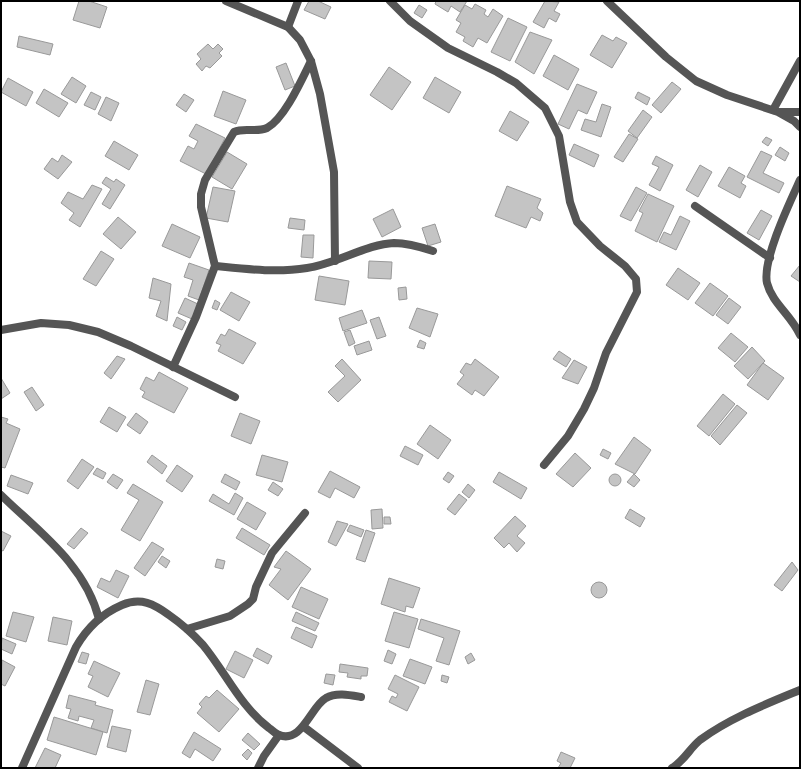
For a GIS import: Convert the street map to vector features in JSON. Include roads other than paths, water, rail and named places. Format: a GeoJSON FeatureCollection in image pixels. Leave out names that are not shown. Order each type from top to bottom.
{"type":"FeatureCollection","features":[{"type":"Feature","properties":{"kind":"street"},"geometry":{"type":"LineString","coordinates":[[226,1],[288,26],[300,40],[311,61],[320,94],[334,172],[335,261]]}},
{"type":"Feature","properties":{"kind":"street"},"geometry":{"type":"LineString","coordinates":[[288,26],[298,1]]}},
{"type":"Feature","properties":{"kind":"street"},"geometry":{"type":"LineString","coordinates":[[390,1],[410,21],[448,48],[516,83],[544,108],[559,136],[570,202],[577,222],[600,246],[626,266],[636,279],[637,292],[606,353],[594,388],[584,409],[568,436],[544,465]]}},
{"type":"Feature","properties":{"kind":"street"},"geometry":{"type":"LineString","coordinates":[[607,1],[666,57],[696,81],[727,95],[775,111],[794,121],[800,127]]}},
{"type":"Feature","properties":{"kind":"street"},"geometry":{"type":"LineString","coordinates":[[173,367],[196,317],[215,266],[201,206],[201,194],[205,180],[234,132],[245,129],[258,131],[268,128],[275,122],[286,107],[311,61]]}},
{"type":"Feature","properties":{"kind":"street"},"geometry":{"type":"LineString","coordinates":[[775,111],[800,61]]}},
{"type":"Feature","properties":{"kind":"street"},"geometry":{"type":"LineString","coordinates":[[775,111],[800,112]]}},
{"type":"Feature","properties":{"kind":"street"},"geometry":{"type":"LineString","coordinates":[[800,180],[781,226],[770,258],[767,283],[774,298],[797,328],[800,335]]}},
{"type":"Feature","properties":{"kind":"street"},"geometry":{"type":"LineString","coordinates":[[695,206],[770,258]]}},
{"type":"Feature","properties":{"kind":"street"},"geometry":{"type":"LineString","coordinates":[[215,266],[282,270],[306,268],[335,261],[380,245],[394,243],[413,245],[433,251]]}},
{"type":"Feature","properties":{"kind":"street"},"geometry":{"type":"LineString","coordinates":[[1,330],[41,323],[69,325],[98,332],[235,398]]}},
{"type":"Feature","properties":{"kind":"street"},"geometry":{"type":"LineString","coordinates":[[1,494],[63,553],[95,604],[98,619]]}},
{"type":"Feature","properties":{"kind":"street"},"geometry":{"type":"LineString","coordinates":[[187,628],[230,616],[248,604],[253,599],[256,587],[272,553],[305,514]]}},
{"type":"Feature","properties":{"kind":"street"},"geometry":{"type":"LineString","coordinates":[[22,768],[76,647],[85,631],[112,609],[127,603],[137,601],[148,602],[158,607],[187,628],[218,665],[245,705],[279,735],[287,736],[304,726],[320,701],[327,697],[338,694],[361,697]]}},
{"type":"Feature","properties":{"kind":"street"},"geometry":{"type":"LineString","coordinates":[[672,768],[679,764],[698,741],[716,730],[748,712],[800,690]]}},
{"type":"Feature","properties":{"kind":"street"},"geometry":{"type":"LineString","coordinates":[[304,726],[358,768]]}},
{"type":"Feature","properties":{"kind":"street"},"geometry":{"type":"LineString","coordinates":[[258,768],[264,756],[279,735]]}}]}
